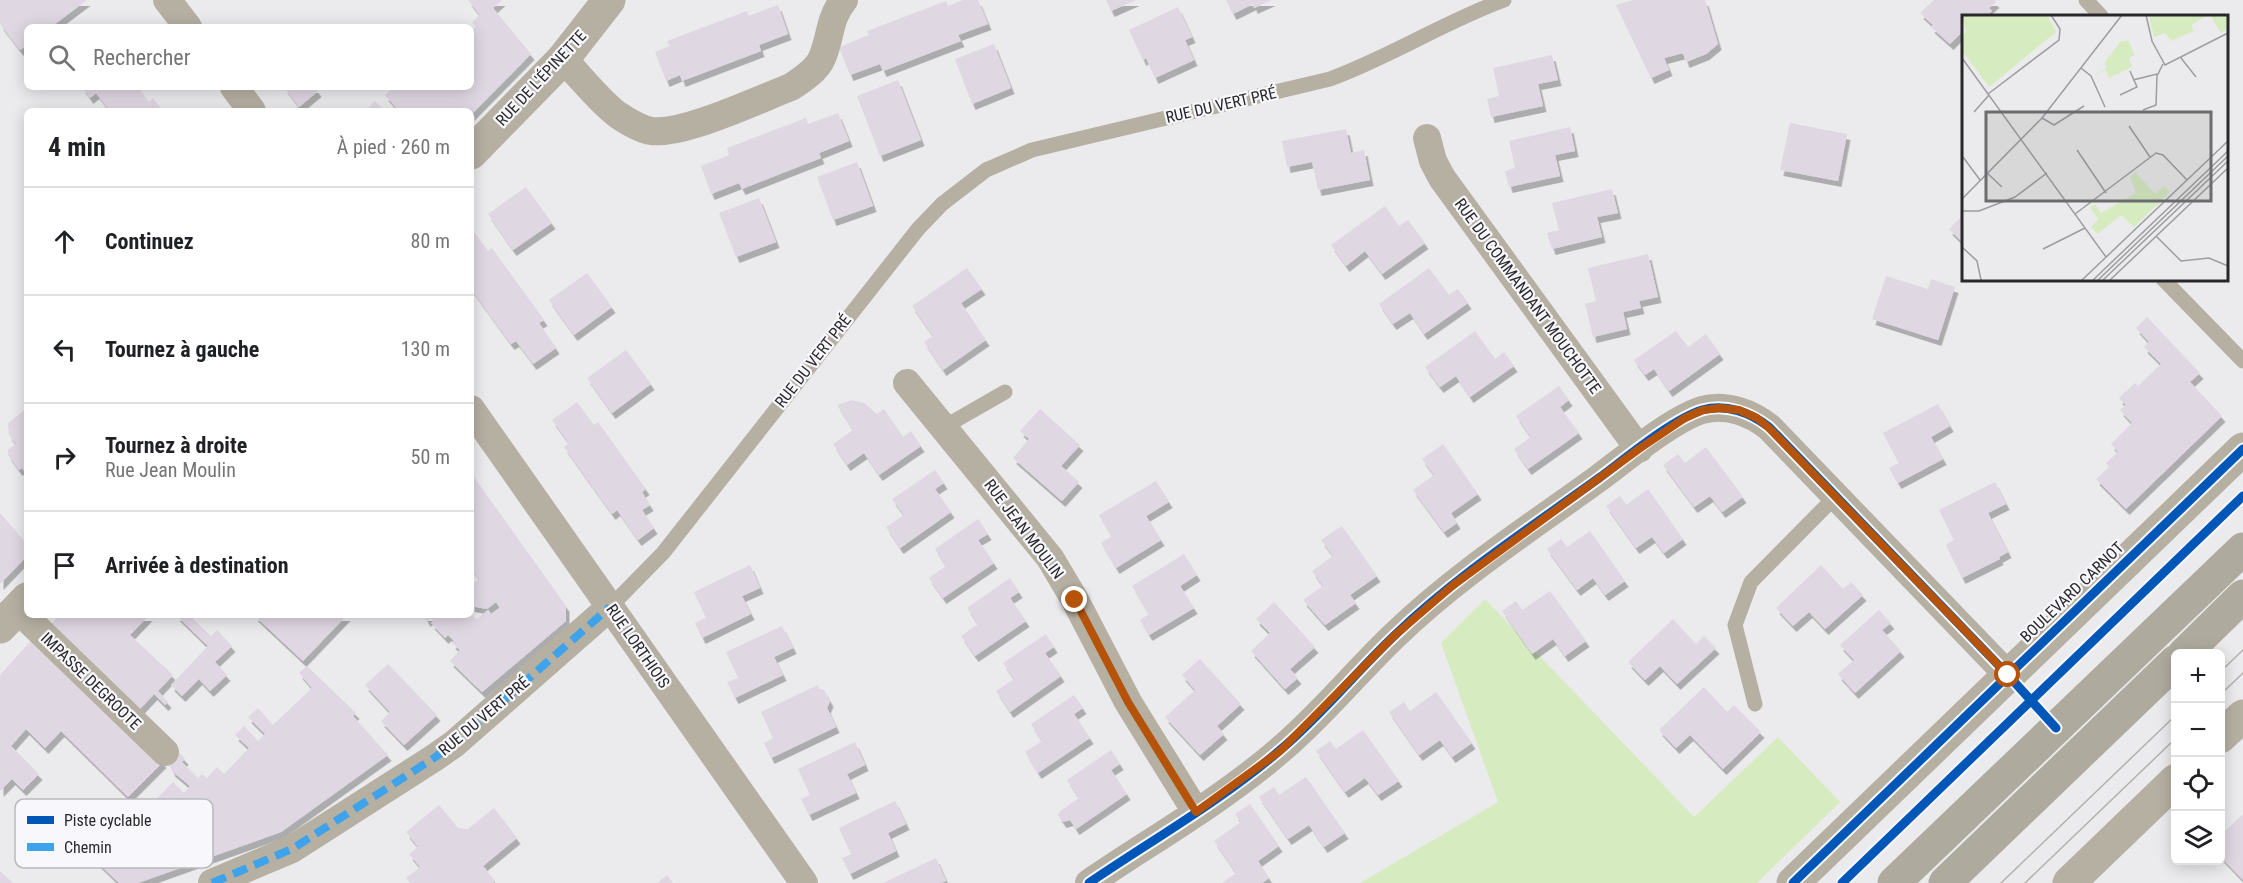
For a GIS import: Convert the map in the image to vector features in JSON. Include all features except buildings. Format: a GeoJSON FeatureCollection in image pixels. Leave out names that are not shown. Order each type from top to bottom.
{"type":"FeatureCollection","features":[{"type":"Feature","properties":{"kind":"main road"},"geometry":{"type":"LineString","coordinates":[[1894,883],[2243,549]]}},
{"type":"Feature","properties":{"kind":"main road"},"geometry":{"type":"LineString","coordinates":[[2189,649],[2243,596]]}},
{"type":"Feature","properties":{"kind":"main road"},"geometry":{"type":"LineString","coordinates":[[1945,883],[2171,665]]}},
{"type":"Feature","properties":{"kind":"street"},"geometry":{"type":"LineString","coordinates":[[167,0],[186,24]]}},
{"type":"Feature","properties":{"kind":"street","name":"RUE DE L'ÉPINETTE"},"geometry":{"type":"LineString","coordinates":[[474,150],[563,59],[609,0]]}},
{"type":"Feature","properties":{"kind":"street"},"geometry":{"type":"LineString","coordinates":[[563,59],[616,113],[635,125],[649,131],[684,128],[791,87],[801,81],[822,60],[834,13],[844,0]]}},
{"type":"Feature","properties":{"kind":"street"},"geometry":{"type":"LineString","coordinates":[[236,90],[250,108]]}},
{"type":"Feature","properties":{"kind":"street","name":"RUE DU COMMANDANT MOUCHOTTE"},"geometry":{"type":"LineString","coordinates":[[1427,138],[1433,161],[1442,178],[1639,449]]}},
{"type":"Feature","properties":{"kind":"street","name":"RUE JEAN MOULIN"},"geometry":{"type":"LineString","coordinates":[[907,383],[1050,558],[1075,600],[1128,702],[1196,812]]}},
{"type":"Feature","properties":{"kind":"street"},"geometry":{"type":"LineString","coordinates":[[1089,883],[1196,812],[1280,751],[1394,636],[1452,586],[1639,449],[1685,418],[1703,410],[1720,408],[1739,410],[1757,418],[1769,428],[2008,675]]}},
{"type":"Feature","properties":{"kind":"street","name":"RUE LORTHIOIS"},"geometry":{"type":"LineString","coordinates":[[474,413],[804,883]]}},
{"type":"Feature","properties":{"kind":"street","name":"BOULEVARD CARNOT"},"geometry":{"type":"LineString","coordinates":[[1793,883],[2243,449]]}},
{"type":"Feature","properties":{"kind":"street","name":"RUE DU VERT PRÉ"},"geometry":{"type":"LineString","coordinates":[[212,883],[292,849],[434,758],[454,744],[610,607]]}},
{"type":"Feature","properties":{"kind":"street","name":"IMPASSE DEGROOTE"},"geometry":{"type":"LineString","coordinates":[[15,612],[165,752]]}},
{"type":"Feature","properties":{"kind":"street"},"geometry":{"type":"LineString","coordinates":[[2225,732],[2243,716]]}},
{"type":"Feature","properties":{"kind":"street"},"geometry":{"type":"LineString","coordinates":[[2069,883],[2171,784]]}},
{"type":"Feature","properties":{"kind":"lane","name":"RUE DU VERT PRÉ"},"geometry":{"type":"LineString","coordinates":[[610,607],[663,553],[918,229],[942,204],[986,170],[1040,147],[1330,79],[1352,71],[1447,22],[1504,0]]}},
{"type":"Feature","properties":{"kind":"lane"},"geometry":{"type":"LineString","coordinates":[[2086,0],[2100,15]]}},
{"type":"Feature","properties":{"kind":"lane"},"geometry":{"type":"LineString","coordinates":[[2164,280],[2243,361]]}},
{"type":"Feature","properties":{"kind":"lane"},"geometry":{"type":"LineString","coordinates":[[944,428],[1005,392]]}},
{"type":"Feature","properties":{"kind":"lane"},"geometry":{"type":"LineString","coordinates":[[1755,704],[1735,625],[1751,582],[1836,496]]}},
{"type":"Feature","properties":{"kind":"green space"},"geometry":{"type":"Polygon","coordinates":[[[1485,599],[1694,817],[1778,737],[1840,802],[1757,883],[1360,883],[1498,802],[1441,643],[1485,599]]]}},
{"type":"Feature","properties":{"kind":"tram line"},"geometry":{"type":"LineString","coordinates":[[2225,667],[2243,650]]}},
{"type":"Feature","properties":{"kind":"tram line"},"geometry":{"type":"LineString","coordinates":[[2225,690],[2243,673]]}},
{"type":"Feature","properties":{"kind":"tram line"},"geometry":{"type":"LineString","coordinates":[[2001,883],[2171,720]]}},
{"type":"Feature","properties":{"kind":"tram line"},"geometry":{"type":"LineString","coordinates":[[2025,883],[2171,743]]}},
{"type":"Feature","properties":{"kind":"marked path"},"geometry":{"type":"LineString","coordinates":[[212,883],[292,849],[434,758],[454,744],[610,607]]}},
{"type":"Feature","properties":{"kind":"cycle path"},"geometry":{"type":"LineString","coordinates":[[1089,883],[1234,787],[1257,769],[1309,723],[1418,613],[1468,573],[1635,450],[1677,422],[1711,408],[1738,411],[1754,417],[1769,427],[2008,675],[2056,728]]}},
{"type":"Feature","properties":{"kind":"cycle path"},"geometry":{"type":"LineString","coordinates":[[1793,883],[2243,449]]}},
{"type":"Feature","properties":{"kind":"cycle path"},"geometry":{"type":"LineString","coordinates":[[1842,883],[2243,496]]}},
{"type":"Feature","properties":{"kind":"route"},"geometry":{"type":"LineString","coordinates":[[1075,600],[1128,702],[1196,812],[1280,751],[1394,636],[1452,586],[1518,536],[1685,418],[1703,410],[1720,408],[1739,410],[1757,418],[1769,428],[2008,675]]}}]}
